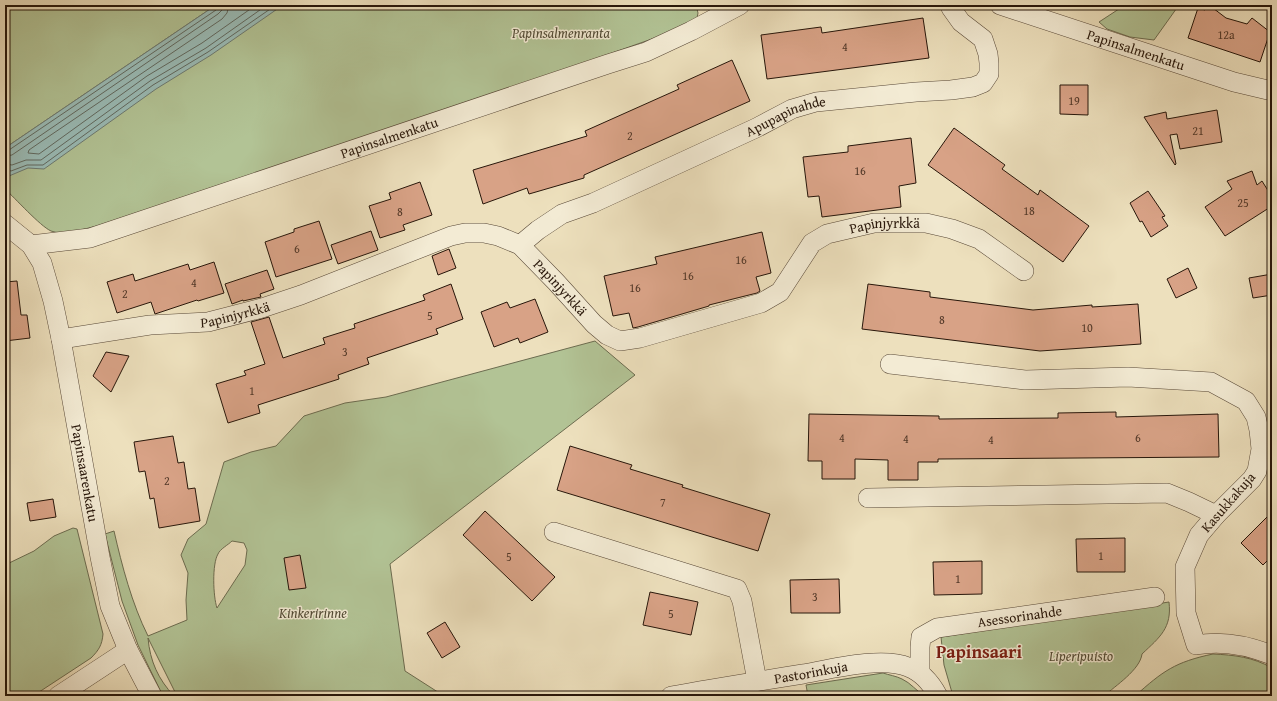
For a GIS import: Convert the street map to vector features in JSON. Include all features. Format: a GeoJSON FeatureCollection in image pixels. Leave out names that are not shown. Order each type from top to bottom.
{"type":"FeatureCollection","features":[{"type":"Feature","properties":{"kind":"street","name":"Papinsalmenkatu"},"geometry":{"type":"LineString","coordinates":[[31,245],[90,238],[646,52],[691,31],[740,5]]}},
{"type":"Feature","properties":{"kind":"street","name":"Apupapinahde"},"geometry":{"type":"LineString","coordinates":[[520,245],[538,230],[562,214],[593,203],[756,128],[792,109],[816,102],[951,90],[973,87],[983,83],[989,74],[988,54],[983,39],[961,22],[951,8],[951,5]]}},
{"type":"Feature","properties":{"kind":"street","name":"Papinsalmenkatu"},"geometry":{"type":"LineString","coordinates":[[1000,5],[1234,82],[1272,91]]}},
{"type":"Feature","properties":{"kind":"street","name":"Papinjyrkkä"},"geometry":{"type":"LineString","coordinates":[[61,339],[150,325],[208,322],[262,308],[301,295],[451,236],[466,232],[484,233],[498,236],[520,245],[594,324],[607,335],[620,340],[640,338],[761,303],[780,292],[812,244],[827,234],[874,223],[926,223],[952,229],[979,239],[1024,271]]}},
{"type":"Feature","properties":{"kind":"street","name":"Papinsaarenkatu"},"geometry":{"type":"LineString","coordinates":[[5,224],[31,245],[42,263],[53,301],[61,339],[110,606],[128,650],[152,696]]}},
{"type":"Feature","properties":{"kind":"street","name":"Kasukkakuja"},"geometry":{"type":"LineString","coordinates":[[890,364],[1025,380],[1128,378],[1211,382],[1246,401],[1256,417],[1260,430],[1261,448],[1257,471],[1252,479],[1216,515],[1199,535],[1185,567],[1186,612],[1196,645],[1210,642],[1241,644],[1272,655]]}},
{"type":"Feature","properties":{"kind":"street"},"geometry":{"type":"LineString","coordinates":[[868,498],[1166,493],[1216,515]]}},
{"type":"Feature","properties":{"kind":"street"},"geometry":{"type":"LineString","coordinates":[[554,532],[737,590],[742,601],[757,681]]}},
{"type":"Feature","properties":{"kind":"street","name":"Asessorinahde"},"geometry":{"type":"LineString","coordinates":[[920,673],[921,637],[937,628],[1156,597]]}},
{"type":"Feature","properties":{"kind":"street"},"geometry":{"type":"LineString","coordinates":[[58,696],[128,650]]}},
{"type":"Feature","properties":{"kind":"street","name":"Pastorinkuja"},"geometry":{"type":"LineString","coordinates":[[671,696],[854,665],[888,663],[908,666],[920,673],[933,686],[938,696]]}},
{"type":"Feature","properties":{"kind":"green space"},"geometry":{"type":"Polygon","coordinates":[[[5,5],[216,5],[5,148],[5,5]]]}},
{"type":"Feature","properties":{"kind":"green space","name":"Papinsalmenranta"},"geometry":{"type":"Polygon","coordinates":[[[266,5],[696,5],[698,13],[697,18],[666,34],[575,66],[97,226],[62,233],[51,231],[34,218],[5,189],[5,170],[266,5]]]}},
{"type":"Feature","properties":{"kind":"green space"},"geometry":{"type":"Polygon","coordinates":[[[1125,5],[1179,5],[1154,40],[1130,37],[1107,29],[1099,22],[1125,5]]]}},
{"type":"Feature","properties":{"kind":"green space","name":"Kinkeririnne"},"geometry":{"type":"Polygon","coordinates":[[[595,341],[635,375],[390,564],[405,671],[444,696],[177,696],[148,638],[153,662],[159,676],[174,696],[163,696],[138,645],[122,601],[105,534],[114,531],[128,585],[142,624],[148,636],[187,620],[186,600],[188,573],[181,555],[188,539],[206,524],[224,462],[251,452],[276,446],[304,416],[345,403],[386,397],[595,341]],[[232,541],[218,554],[215,565],[214,580],[217,608],[245,565],[247,550],[244,543],[232,541]]]}},
{"type":"Feature","properties":{"kind":"green space"},"geometry":{"type":"Polygon","coordinates":[[[73,528],[77,529],[103,634],[101,644],[91,658],[33,696],[5,696],[5,565],[34,551],[54,536],[73,528]]]}},
{"type":"Feature","properties":{"kind":"green space","name":"Liperipuisto"},"geometry":{"type":"Polygon","coordinates":[[[1169,602],[1169,619],[1159,637],[1142,654],[1137,666],[1132,672],[1104,696],[953,696],[944,665],[941,637],[1169,602]]]}},
{"type":"Feature","properties":{"kind":"green space"},"geometry":{"type":"Polygon","coordinates":[[[1213,654],[1243,657],[1258,661],[1272,668],[1272,696],[1135,696],[1162,674],[1179,664],[1213,654]]]}},
{"type":"Feature","properties":{"kind":"green space"},"geometry":{"type":"Polygon","coordinates":[[[883,673],[905,681],[925,696],[808,696],[806,685],[883,673]]]}},
{"type":"Feature","properties":{"kind":"water"},"geometry":{"type":"Polygon","coordinates":[[[216,5],[283,5],[211,55],[156,89],[44,169],[28,168],[9,176],[5,171],[5,148],[216,5]]]}},
{"type":"Feature","properties":{"kind":"building"},"geometry":{"type":"Polygon","coordinates":[[[1209,5],[1226,18],[1247,24],[1252,18],[1270,32],[1260,62],[1188,38],[1198,8],[1205,10],[1209,5]]]}},
{"type":"Feature","properties":{"kind":"building"},"geometry":{"type":"Polygon","coordinates":[[[923,18],[929,58],[767,79],[761,35],[821,27],[822,33],[923,18]]]}},
{"type":"Feature","properties":{"kind":"building"},"geometry":{"type":"Polygon","coordinates":[[[732,60],[750,101],[584,175],[584,178],[529,194],[527,188],[483,204],[473,170],[587,136],[585,131],[679,89],[677,85],[732,60]]]}},
{"type":"Feature","properties":{"kind":"building"},"geometry":{"type":"Polygon","coordinates":[[[1060,85],[1088,85],[1088,115],[1060,114],[1060,85]]]}},
{"type":"Feature","properties":{"kind":"building"},"geometry":{"type":"Polygon","coordinates":[[[1217,110],[1222,142],[1180,149],[1177,134],[1170,135],[1175,165],[1144,117],[1166,112],[1167,119],[1217,110]]]}},
{"type":"Feature","properties":{"kind":"building"},"geometry":{"type":"Polygon","coordinates":[[[954,128],[1005,165],[1002,169],[1038,195],[1040,190],[1089,226],[1063,262],[928,165],[954,128]]]}},
{"type":"Feature","properties":{"kind":"building"},"geometry":{"type":"Polygon","coordinates":[[[911,138],[916,183],[899,186],[901,207],[822,217],[819,196],[808,197],[803,157],[848,152],[848,146],[911,138]]]}},
{"type":"Feature","properties":{"kind":"building"},"geometry":{"type":"Polygon","coordinates":[[[1252,171],[1257,185],[1262,181],[1272,197],[1272,206],[1225,236],[1205,207],[1232,189],[1227,181],[1252,171]]]}},
{"type":"Feature","properties":{"kind":"building"},"geometry":{"type":"Polygon","coordinates":[[[420,182],[432,215],[403,225],[405,230],[380,238],[369,206],[391,199],[389,193],[420,182]]]}},
{"type":"Feature","properties":{"kind":"building"},"geometry":{"type":"Polygon","coordinates":[[[1148,191],[1165,216],[1162,217],[1168,226],[1151,237],[1142,221],[1140,222],[1130,203],[1148,191]]]}},
{"type":"Feature","properties":{"kind":"building"},"geometry":{"type":"Polygon","coordinates":[[[319,221],[332,259],[276,277],[265,242],[294,232],[294,229],[319,221]]]}},
{"type":"Feature","properties":{"kind":"building"},"geometry":{"type":"Polygon","coordinates":[[[371,231],[378,250],[338,264],[331,245],[371,231]]]}},
{"type":"Feature","properties":{"kind":"building"},"geometry":{"type":"Polygon","coordinates":[[[762,232],[771,273],[756,277],[760,291],[757,293],[709,305],[633,328],[629,313],[613,316],[604,276],[657,264],[655,257],[762,232]]]}},
{"type":"Feature","properties":{"kind":"building"},"geometry":{"type":"Polygon","coordinates":[[[449,249],[456,268],[438,275],[432,256],[449,249]]]}},
{"type":"Feature","properties":{"kind":"building"},"geometry":{"type":"Polygon","coordinates":[[[214,262],[224,293],[155,314],[151,302],[117,313],[107,282],[133,274],[135,281],[188,264],[190,270],[214,262]]]}},
{"type":"Feature","properties":{"kind":"building"},"geometry":{"type":"Polygon","coordinates":[[[1188,268],[1197,288],[1176,298],[1167,279],[1188,268]]]}},
{"type":"Feature","properties":{"kind":"building"},"geometry":{"type":"Polygon","coordinates":[[[267,270],[274,289],[260,294],[261,297],[243,300],[232,304],[225,284],[267,270]]]}},
{"type":"Feature","properties":{"kind":"building"},"geometry":{"type":"Polygon","coordinates":[[[1272,274],[1272,295],[1253,298],[1249,278],[1272,274]]]}},
{"type":"Feature","properties":{"kind":"building"},"geometry":{"type":"Polygon","coordinates":[[[17,281],[21,315],[27,315],[30,338],[5,341],[5,282],[17,281]]]}},
{"type":"Feature","properties":{"kind":"building"},"geometry":{"type":"Polygon","coordinates":[[[451,284],[463,319],[436,329],[438,334],[367,358],[369,364],[338,375],[339,379],[258,405],[260,413],[228,423],[216,384],[246,375],[244,371],[265,364],[251,322],[269,317],[283,358],[325,344],[323,338],[355,328],[354,324],[425,300],[423,295],[451,284]]]}},
{"type":"Feature","properties":{"kind":"building"},"geometry":{"type":"Polygon","coordinates":[[[868,284],[930,292],[930,297],[1033,310],[1092,305],[1092,307],[1138,304],[1141,344],[1040,351],[862,329],[868,284]]]}},
{"type":"Feature","properties":{"kind":"building"},"geometry":{"type":"Polygon","coordinates":[[[535,299],[548,332],[520,343],[518,338],[494,347],[481,312],[507,302],[510,308],[535,299]]]}},
{"type":"Feature","properties":{"kind":"building"},"geometry":{"type":"Polygon","coordinates":[[[106,352],[129,356],[111,392],[93,376],[106,352]]]}},
{"type":"Feature","properties":{"kind":"building"},"geometry":{"type":"Polygon","coordinates":[[[1116,412],[1116,417],[1218,414],[1219,457],[938,459],[938,462],[918,462],[918,480],[888,480],[888,460],[855,459],[855,479],[822,479],[822,461],[808,461],[809,414],[939,416],[939,419],[1058,418],[1058,413],[1116,412]]]}},
{"type":"Feature","properties":{"kind":"building"},"geometry":{"type":"Polygon","coordinates":[[[173,436],[178,463],[184,462],[188,489],[195,488],[200,521],[159,528],[154,498],[150,499],[145,471],[139,472],[134,442],[173,436]]]}},
{"type":"Feature","properties":{"kind":"building"},"geometry":{"type":"Polygon","coordinates":[[[570,446],[632,465],[630,469],[683,485],[682,487],[770,514],[758,551],[557,490],[570,446]]]}},
{"type":"Feature","properties":{"kind":"building"},"geometry":{"type":"Polygon","coordinates":[[[53,499],[56,517],[30,521],[27,503],[53,499]]]}},
{"type":"Feature","properties":{"kind":"building"},"geometry":{"type":"Polygon","coordinates":[[[485,511],[555,577],[532,601],[463,535],[485,511]]]}},
{"type":"Feature","properties":{"kind":"building"},"geometry":{"type":"Polygon","coordinates":[[[1272,512],[1272,556],[1263,565],[1241,543],[1272,512]]]}},
{"type":"Feature","properties":{"kind":"building"},"geometry":{"type":"Polygon","coordinates":[[[1125,538],[1125,572],[1077,572],[1076,539],[1125,538]]]}},
{"type":"Feature","properties":{"kind":"building"},"geometry":{"type":"Polygon","coordinates":[[[300,555],[306,588],[289,590],[284,558],[300,555]]]}},
{"type":"Feature","properties":{"kind":"building"},"geometry":{"type":"Polygon","coordinates":[[[982,561],[982,594],[934,595],[933,562],[982,561]]]}},
{"type":"Feature","properties":{"kind":"building"},"geometry":{"type":"Polygon","coordinates":[[[839,579],[840,613],[791,613],[790,580],[839,579]]]}},
{"type":"Feature","properties":{"kind":"building"},"geometry":{"type":"Polygon","coordinates":[[[650,592],[698,602],[691,635],[643,625],[650,592]]]}},
{"type":"Feature","properties":{"kind":"building"},"geometry":{"type":"Polygon","coordinates":[[[445,622],[460,647],[442,658],[427,633],[445,622]]]}},
{"type":"Feature","properties":{"kind":"district","name":"Papinsaari"},"geometry":{"type":"Point","coordinates":[979,651]}}]}
